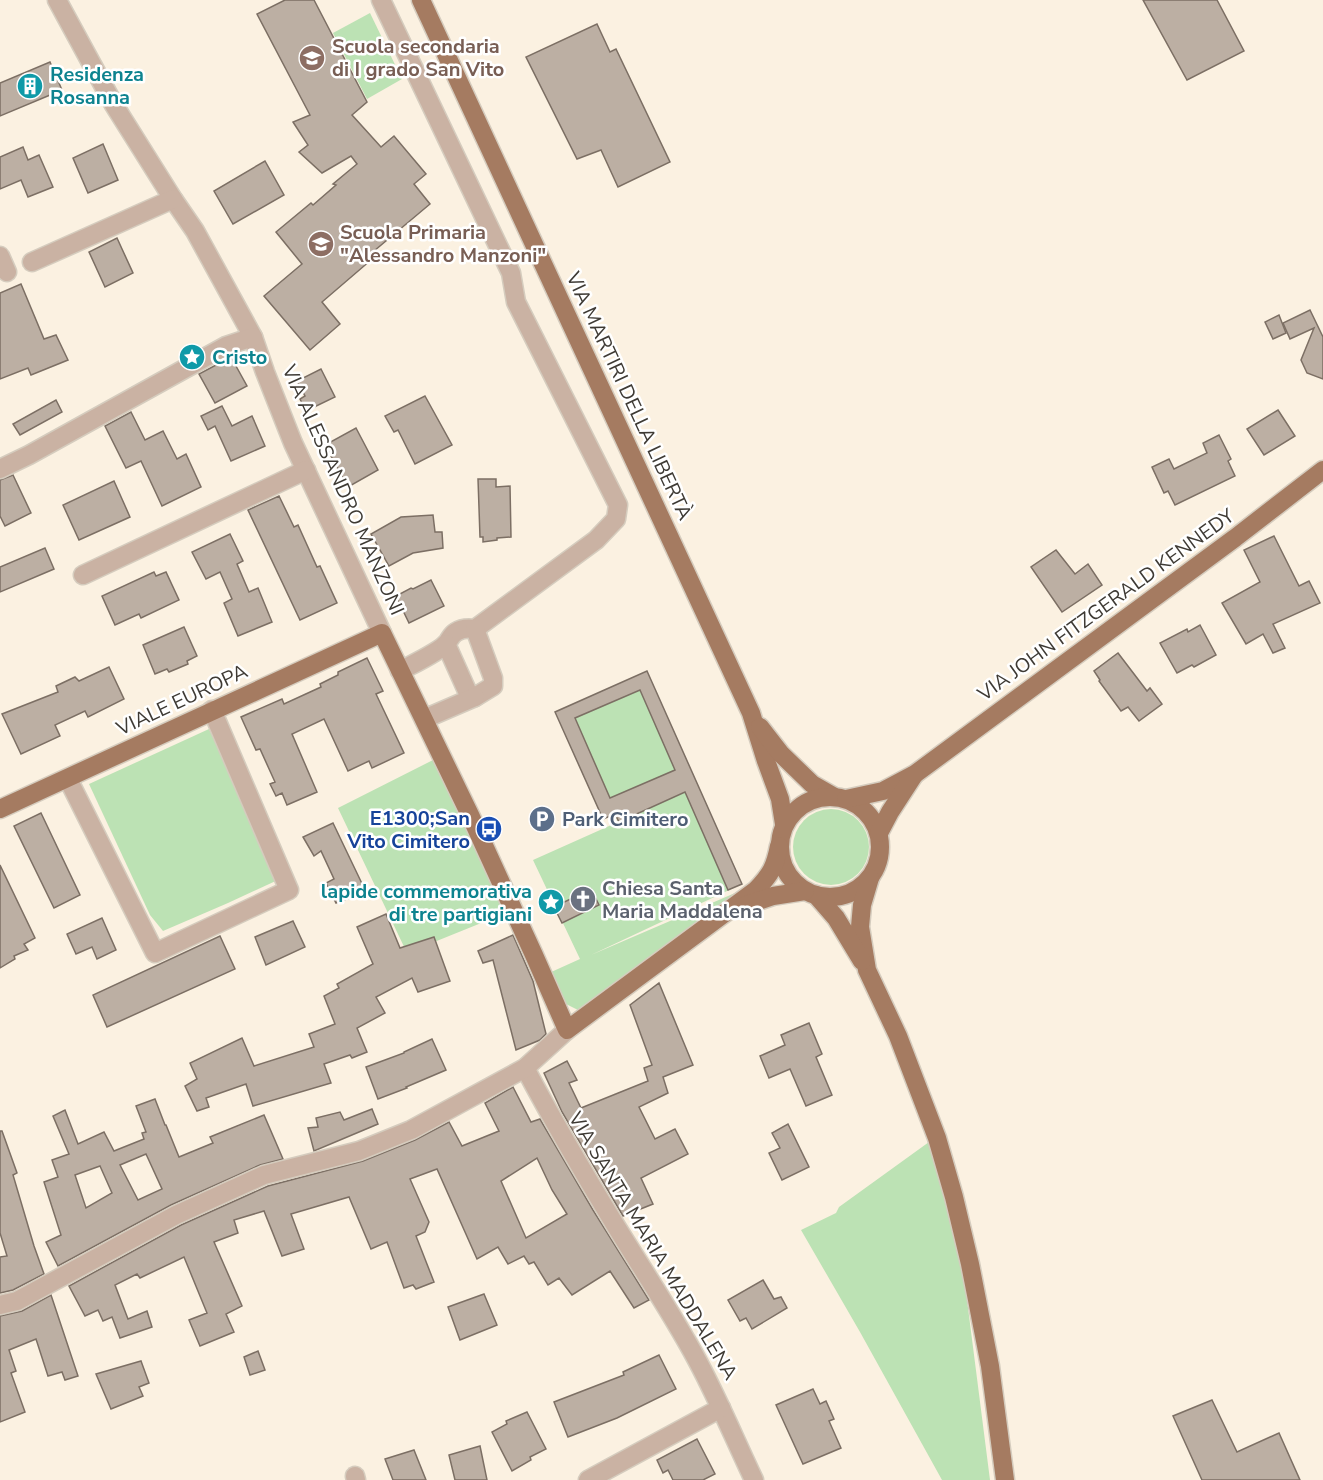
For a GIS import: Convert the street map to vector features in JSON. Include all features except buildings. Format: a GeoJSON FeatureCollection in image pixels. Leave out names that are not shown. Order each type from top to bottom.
{"type":"FeatureCollection","features":[{"type":"Feature","properties":{"kind":"main road","name":"VIA MARTIRI DELLA LIBERTÀ"},"geometry":{"type":"LineString","coordinates":[[421,0],[751,713],[780,799],[784,824]]}},
{"type":"Feature","properties":{"kind":"main road","name":"VIA JOHN FITZGERALD KENNEDY"},"geometry":{"type":"LineString","coordinates":[[839,797],[883,791],[915,774],[1235,538],[1323,470]]}},
{"type":"Feature","properties":{"kind":"main road","name":"VIA ALESSANDRO MANZONI"},"geometry":{"type":"LineString","coordinates":[[382,633],[525,934],[567,1030]]}},
{"type":"Feature","properties":{"kind":"main road","name":"VIALE EUROPA"},"geometry":{"type":"LineString","coordinates":[[0,808],[382,633]]}},
{"type":"Feature","properties":{"kind":"main road","name":"VIA MARTIRI DELLA LIBERTÀ"},"geometry":{"type":"LineString","coordinates":[[751,713],[781,754],[812,784],[839,797]]}},
{"type":"Feature","properties":{"kind":"main road","name":"VIA JOHN FITZGERALD KENNEDY"},"geometry":{"type":"LineString","coordinates":[[879,833],[915,774]]}},
{"type":"Feature","properties":{"kind":"main road"},"geometry":{"type":"LineString","coordinates":[[567,1030],[756,890],[776,863],[784,824],[804,803],[818,798],[839,797],[857,804],[874,821],[879,833],[880,857],[870,878],[862,905],[860,927],[867,970]]}},
{"type":"Feature","properties":{"kind":"main road"},"geometry":{"type":"LineString","coordinates":[[779,846],[782,864],[791,879],[811,893],[836,918],[867,970],[898,1036],[937,1138],[970,1264],[990,1366],[1005,1480]]}},
{"type":"Feature","properties":{"kind":"main road"},"geometry":{"type":"LineString","coordinates":[[728,911],[772,896],[811,893],[829,897],[843,896],[855,891],[870,878]]}},
{"type":"Feature","properties":{"kind":"street","name":"VIA ALESSANDRO MANZONI"},"geometry":{"type":"LineString","coordinates":[[57,0],[114,105],[195,231],[253,337],[293,443],[382,633]]}},
{"type":"Feature","properties":{"kind":"street"},"geometry":{"type":"LineString","coordinates":[[381,0],[511,273],[516,302],[618,505],[616,519],[596,540],[475,629],[466,628],[456,632],[446,644],[400,671]]}},
{"type":"Feature","properties":{"kind":"street"},"geometry":{"type":"LineString","coordinates":[[32,262],[173,199]]}},
{"type":"Feature","properties":{"kind":"street"},"geometry":{"type":"LineString","coordinates":[[0,469],[226,346],[253,337]]}},
{"type":"Feature","properties":{"kind":"street"},"geometry":{"type":"LineString","coordinates":[[83,576],[306,470]]}},
{"type":"Feature","properties":{"kind":"street"},"geometry":{"type":"LineString","coordinates":[[424,719],[475,697],[493,686],[493,678],[475,629]]}},
{"type":"Feature","properties":{"kind":"street"},"geometry":{"type":"LineString","coordinates":[[446,644],[468,693],[475,697]]}},
{"type":"Feature","properties":{"kind":"street"},"geometry":{"type":"LineString","coordinates":[[68,778],[155,953],[290,890],[212,710]]}},
{"type":"Feature","properties":{"kind":"street"},"geometry":{"type":"LineString","coordinates":[[0,1305],[17,1301],[176,1215],[264,1174],[359,1150],[411,1130],[525,1068],[567,1030]]}},
{"type":"Feature","properties":{"kind":"street","name":"VIA SANTA MARIA MADDALENA"},"geometry":{"type":"LineString","coordinates":[[525,1068],[551,1117],[691,1349],[754,1480]]}},
{"type":"Feature","properties":{"kind":"street"},"geometry":{"type":"LineString","coordinates":[[588,1480],[721,1408]]}},
{"type":"Feature","properties":{"kind":"green space"},"geometry":{"type":"Polygon","coordinates":[[[370,13],[402,79],[367,99],[333,33],[370,13]]]}},
{"type":"Feature","properties":{"kind":"green space"},"geometry":{"type":"Polygon","coordinates":[[[647,671],[742,884],[591,955],[742,890],[580,1011],[562,1002],[549,973],[580,959],[533,860],[618,822],[615,814],[603,819],[555,712],[647,671]]]}},
{"type":"Feature","properties":{"kind":"green space"},"geometry":{"type":"Polygon","coordinates":[[[209,729],[280,879],[163,931],[150,915],[89,784],[209,729]]]}},
{"type":"Feature","properties":{"kind":"green space"},"geometry":{"type":"Polygon","coordinates":[[[435,759],[506,913],[407,953],[338,808],[435,759]]]}},
{"type":"Feature","properties":{"kind":"green space"},"geometry":{"type":"Polygon","coordinates":[[[831,809],[845,812],[858,820],[866,833],[869,847],[866,861],[858,874],[845,882],[831,885],[817,882],[804,874],[796,861],[793,847],[796,833],[804,820],[817,812],[831,809]]]}},
{"type":"Feature","properties":{"kind":"green space"},"geometry":{"type":"Polygon","coordinates":[[[929,1142],[962,1261],[990,1480],[942,1480],[801,1230],[836,1213],[839,1207],[929,1142]]]}},
{"type":"Feature","properties":{"kind":"place","name":"Scuola secondaria di I grado San Vito"},"geometry":{"type":"Point","coordinates":[312,58]}},
{"type":"Feature","properties":{"kind":"place","name":"Residenza Rosanna"},"geometry":{"type":"Point","coordinates":[30,86]}},
{"type":"Feature","properties":{"kind":"place","name":"Scuola Primaria \"Alessandro Manzoni\""},"geometry":{"type":"Point","coordinates":[321,244]}},
{"type":"Feature","properties":{"kind":"place","name":"Cristo"},"geometry":{"type":"Point","coordinates":[192,357]}},
{"type":"Feature","properties":{"kind":"place","name":"Park Cimitero"},"geometry":{"type":"Point","coordinates":[542,819]}},
{"type":"Feature","properties":{"kind":"place","name":"E1300;San Vito Cimitero"},"geometry":{"type":"Point","coordinates":[489,829]}},
{"type":"Feature","properties":{"kind":"place","name":"Chiesa Santa Maria Maddalena"},"geometry":{"type":"Point","coordinates":[583,899]}},
{"type":"Feature","properties":{"kind":"place","name":"lapide commemorativa di tre partigiani"},"geometry":{"type":"Point","coordinates":[551,902]}}]}
